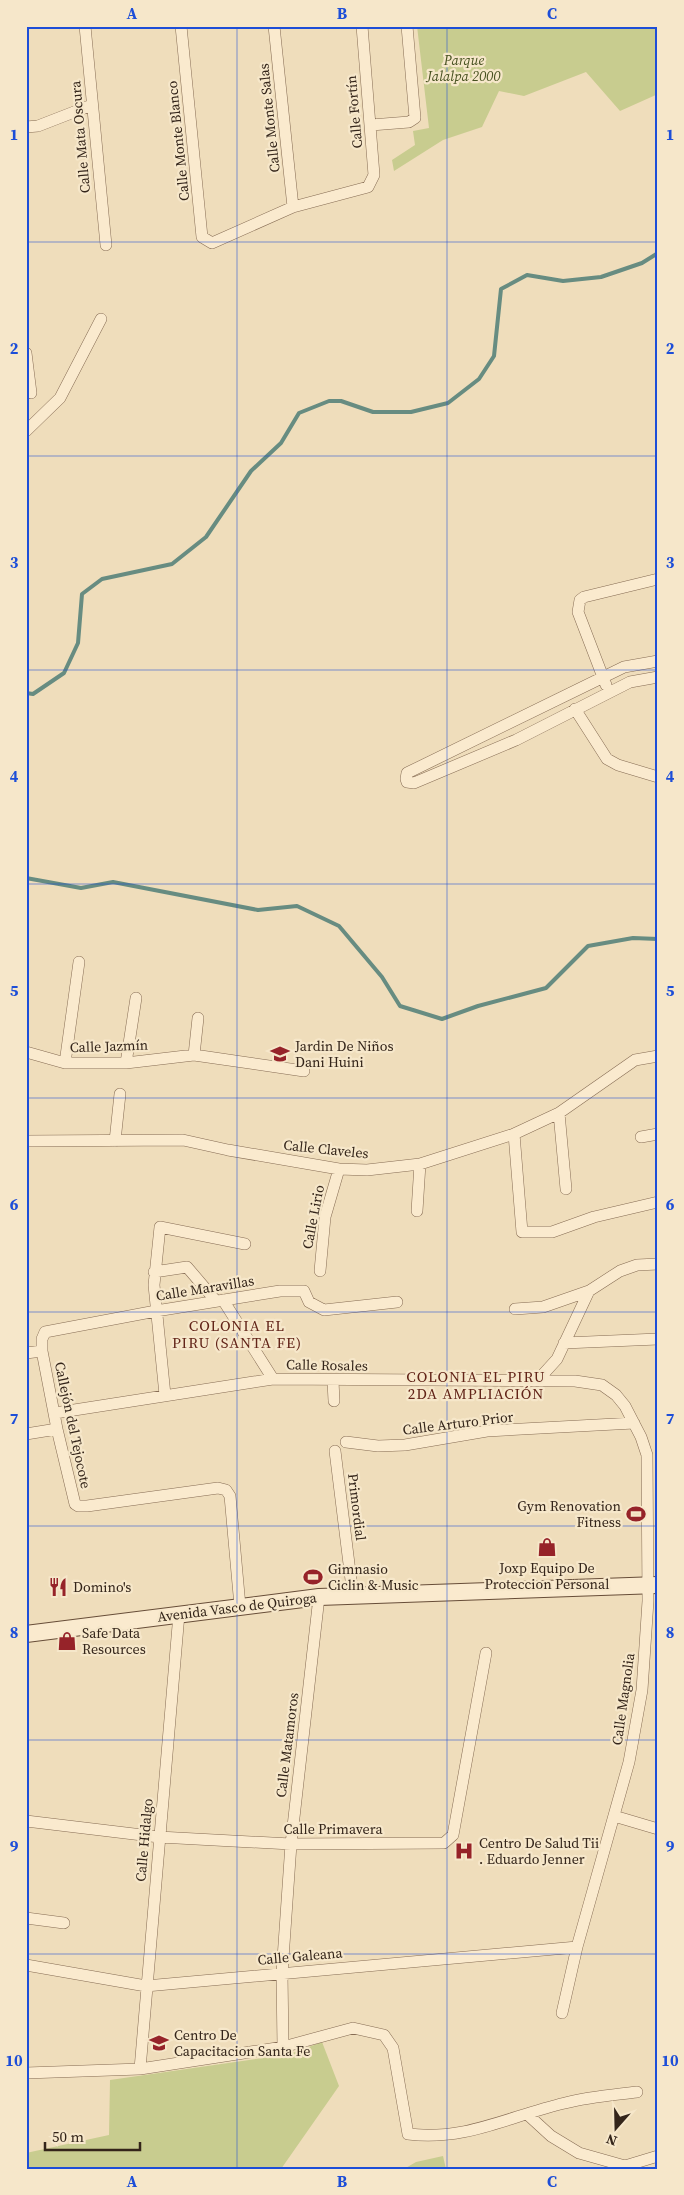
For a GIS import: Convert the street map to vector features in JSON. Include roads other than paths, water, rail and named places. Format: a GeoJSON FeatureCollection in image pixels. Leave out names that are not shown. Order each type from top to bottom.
{"type":"FeatureCollection","features":[{"type":"Feature","properties":{"kind":"main road","name":"Avenida Vasco de Quiroga"},"geometry":{"type":"LineString","coordinates":[[26,1634],[319,1597],[653,1585]]}},
{"type":"Feature","properties":{"kind":"street","name":"Calle Mata Oscura"},"geometry":{"type":"LineString","coordinates":[[85,26],[106,245]]}},
{"type":"Feature","properties":{"kind":"street","name":"Calle Monte Blanco"},"geometry":{"type":"LineString","coordinates":[[181,26],[202,237],[208,242],[216,242],[293,207]]}},
{"type":"Feature","properties":{"kind":"street","name":"Calle Monte Salas"},"geometry":{"type":"LineString","coordinates":[[274,26],[293,207]]}},
{"type":"Feature","properties":{"kind":"street","name":"Calle Fortín"},"geometry":{"type":"LineString","coordinates":[[293,207],[361,190],[368,187],[374,175],[362,26]]}},
{"type":"Feature","properties":{"kind":"street"},"geometry":{"type":"LineString","coordinates":[[371,125],[409,122],[415,118],[407,26]]}},
{"type":"Feature","properties":{"kind":"street"},"geometry":{"type":"LineString","coordinates":[[26,128],[38,126],[92,105]]}},
{"type":"Feature","properties":{"kind":"street"},"geometry":{"type":"LineString","coordinates":[[26,431],[60,398],[101,319]]}},
{"type":"Feature","properties":{"kind":"street"},"geometry":{"type":"LineString","coordinates":[[26,353],[31,393]]}},
{"type":"Feature","properties":{"kind":"street"},"geometry":{"type":"LineString","coordinates":[[609,692],[578,612],[580,600],[584,597],[658,579]]}},
{"type":"Feature","properties":{"kind":"street"},"geometry":{"type":"LineString","coordinates":[[658,661],[630,665],[407,773],[406,779],[408,782],[414,783],[516,740],[630,682],[658,677]]}},
{"type":"Feature","properties":{"kind":"street"},"geometry":{"type":"LineString","coordinates":[[575,709],[607,759],[658,777]]}},
{"type":"Feature","properties":{"kind":"street"},"geometry":{"type":"LineString","coordinates":[[531,712],[537,730]]}},
{"type":"Feature","properties":{"kind":"street"},"geometry":{"type":"LineString","coordinates":[[509,724],[516,740]]}},
{"type":"Feature","properties":{"kind":"street"},"geometry":{"type":"LineString","coordinates":[[65,1063],[79,962]]}},
{"type":"Feature","properties":{"kind":"street"},"geometry":{"type":"LineString","coordinates":[[126,1063],[136,998]]}},
{"type":"Feature","properties":{"kind":"street"},"geometry":{"type":"LineString","coordinates":[[194,1055],[198,1018]]}},
{"type":"Feature","properties":{"kind":"street","name":"Calle Jazmín"},"geometry":{"type":"LineString","coordinates":[[26,1052],[65,1063],[126,1063],[194,1055],[304,1070]]}},
{"type":"Feature","properties":{"kind":"street","name":"Calle Claveles"},"geometry":{"type":"LineString","coordinates":[[26,1141],[183,1140],[246,1154],[339,1169],[367,1170],[420,1164],[514,1134],[559,1113],[635,1060],[658,1056]]}},
{"type":"Feature","properties":{"kind":"street"},"geometry":{"type":"LineString","coordinates":[[115,1141],[120,1094]]}},
{"type":"Feature","properties":{"kind":"street"},"geometry":{"type":"LineString","coordinates":[[559,1113],[566,1189]]}},
{"type":"Feature","properties":{"kind":"street"},"geometry":{"type":"LineString","coordinates":[[514,1134],[522,1232],[552,1232],[594,1218],[658,1202]]}},
{"type":"Feature","properties":{"kind":"street"},"geometry":{"type":"LineString","coordinates":[[640,1137],[658,1134]]}},
{"type":"Feature","properties":{"kind":"street"},"geometry":{"type":"LineString","coordinates":[[417,1211],[420,1164]]}},
{"type":"Feature","properties":{"kind":"street","name":"Calle Lirio"},"geometry":{"type":"LineString","coordinates":[[320,1271],[326,1217],[339,1169]]}},
{"type":"Feature","properties":{"kind":"street"},"geometry":{"type":"LineString","coordinates":[[165,1394],[154,1272],[160,1227],[245,1244]]}},
{"type":"Feature","properties":{"kind":"street"},"geometry":{"type":"LineString","coordinates":[[515,1309],[543,1307],[589,1291],[620,1271],[637,1265],[658,1264]]}},
{"type":"Feature","properties":{"kind":"street"},"geometry":{"type":"LineString","coordinates":[[154,1272],[187,1267],[220,1301],[273,1379]]}},
{"type":"Feature","properties":{"kind":"street","name":"Calle Maravillas"},"geometry":{"type":"LineString","coordinates":[[42,1351],[42,1339],[45,1332],[50,1330],[156,1310],[280,1291],[304,1291],[310,1302],[324,1310],[397,1302]]}},
{"type":"Feature","properties":{"kind":"street"},"geometry":{"type":"LineString","coordinates":[[537,1382],[557,1358],[589,1291]]}},
{"type":"Feature","properties":{"kind":"street"},"geometry":{"type":"LineString","coordinates":[[564,1343],[658,1339]]}},
{"type":"Feature","properties":{"kind":"street"},"geometry":{"type":"LineString","coordinates":[[26,1353],[42,1351]]}},
{"type":"Feature","properties":{"kind":"street","name":"Callejón del Tejocote"},"geometry":{"type":"LineString","coordinates":[[42,1351],[57,1429],[74,1501],[78,1506],[218,1488],[226,1490],[230,1496],[240,1606]]}},
{"type":"Feature","properties":{"kind":"street","name":"Calle Rosales"},"geometry":{"type":"LineString","coordinates":[[55,1413],[165,1394],[273,1379],[333,1381],[575,1381],[602,1385]]}},
{"type":"Feature","properties":{"kind":"street"},"geometry":{"type":"LineString","coordinates":[[333,1381],[334,1402]]}},
{"type":"Feature","properties":{"kind":"street","name":"Calle Magnolia"},"geometry":{"type":"LineString","coordinates":[[562,2013],[578,1947],[629,1762],[642,1690],[653,1585],[647,1455],[634,1423],[616,1394],[602,1385]]}},
{"type":"Feature","properties":{"kind":"street","name":"Calle Arturo Prior"},"geometry":{"type":"LineString","coordinates":[[346,1442],[378,1446],[405,1445],[486,1431],[634,1423]]}},
{"type":"Feature","properties":{"kind":"street"},"geometry":{"type":"LineString","coordinates":[[26,1434],[57,1429]]}},
{"type":"Feature","properties":{"kind":"street","name":"Primordial"},"geometry":{"type":"LineString","coordinates":[[335,1451],[353,1596]]}},
{"type":"Feature","properties":{"kind":"street"},"geometry":{"type":"LineString","coordinates":[[648,1490],[658,1484]]}},
{"type":"Feature","properties":{"kind":"street","name":"Calle Matamoros"},"geometry":{"type":"LineString","coordinates":[[283,2047],[282,1973],[290,1844],[319,1597]]}},
{"type":"Feature","properties":{"kind":"street","name":"Calle Hidalgo"},"geometry":{"type":"LineString","coordinates":[[140,2069],[180,1614]]}},
{"type":"Feature","properties":{"kind":"street","name":"Calle Primavera"},"geometry":{"type":"LineString","coordinates":[[26,1821],[159,1837],[290,1844],[444,1843],[453,1835],[486,1653]]}},
{"type":"Feature","properties":{"kind":"street"},"geometry":{"type":"LineString","coordinates":[[614,1816],[658,1829]]}},
{"type":"Feature","properties":{"kind":"street"},"geometry":{"type":"LineString","coordinates":[[26,1918],[64,1923]]}},
{"type":"Feature","properties":{"kind":"street","name":"Calle Galeana"},"geometry":{"type":"LineString","coordinates":[[26,1965],[146,1986],[578,1947]]}},
{"type":"Feature","properties":{"kind":"street"},"geometry":{"type":"LineString","coordinates":[[26,2073],[140,2069],[283,2047],[353,2028],[384,2035],[392,2048],[408,2134],[430,2137],[467,2133],[566,2102],[637,2092]]}},
{"type":"Feature","properties":{"kind":"street"},"geometry":{"type":"LineString","coordinates":[[527,2114],[551,2136],[578,2153],[624,2166],[658,2156]]}},
{"type":"Feature","properties":{"kind":"waterway"},"geometry":{"type":"LineString","coordinates":[[26,693],[33,694],[64,673],[78,643],[82,594],[102,579],[172,564],[206,537],[251,471],[281,443],[299,413],[329,401],[341,401],[373,412],[411,412],[448,403],[479,379],[494,356],[501,289],[527,275],[563,281],[601,277],[642,263],[658,253]]}},
{"type":"Feature","properties":{"kind":"waterway"},"geometry":{"type":"LineString","coordinates":[[26,878],[81,888],[113,882],[258,910],[297,906],[339,926],[382,977],[400,1006],[442,1019],[478,1006],[546,988],[588,946],[633,938],[658,939]]}},
{"type":"Feature","properties":{"kind":"place","name":"Jardin De Niños Dani Huini"},"geometry":{"type":"Point","coordinates":[280,1054]}},
{"type":"Feature","properties":{"kind":"place","name":"Gym Renovation Fitness"},"geometry":{"type":"Point","coordinates":[636,1514]}},
{"type":"Feature","properties":{"kind":"place","name":"Joxp Equipo De Proteccion Personal"},"geometry":{"type":"Point","coordinates":[547,1547]}},
{"type":"Feature","properties":{"kind":"place","name":"Gimnasio Ciclin & Music"},"geometry":{"type":"Point","coordinates":[313,1577]}},
{"type":"Feature","properties":{"kind":"place","name":"Domino's"},"geometry":{"type":"Point","coordinates":[58,1587]}},
{"type":"Feature","properties":{"kind":"place","name":"Safe Data Resources"},"geometry":{"type":"Point","coordinates":[67,1641]}},
{"type":"Feature","properties":{"kind":"place","name":"Centro De Salud Tii . Eduardo Jenner"},"geometry":{"type":"Point","coordinates":[464,1851]}},
{"type":"Feature","properties":{"kind":"place","name":"Centro De Capacitacion Santa Fe"},"geometry":{"type":"Point","coordinates":[159,2043]}},
{"type":"Feature","properties":{"kind":"district","name":"COLONIA EL PIRU (SANTA FE)"},"geometry":{"type":"Point","coordinates":[237,1334]}},
{"type":"Feature","properties":{"kind":"district","name":"COLONIA EL PIRU 2DA AMPLIACIÓN"},"geometry":{"type":"Point","coordinates":[476,1384]}},
{"type":"Feature","properties":{"kind":"park label","name":"Parque Jalalpa 2000"},"geometry":{"type":"Point","coordinates":[464,68]}}]}
